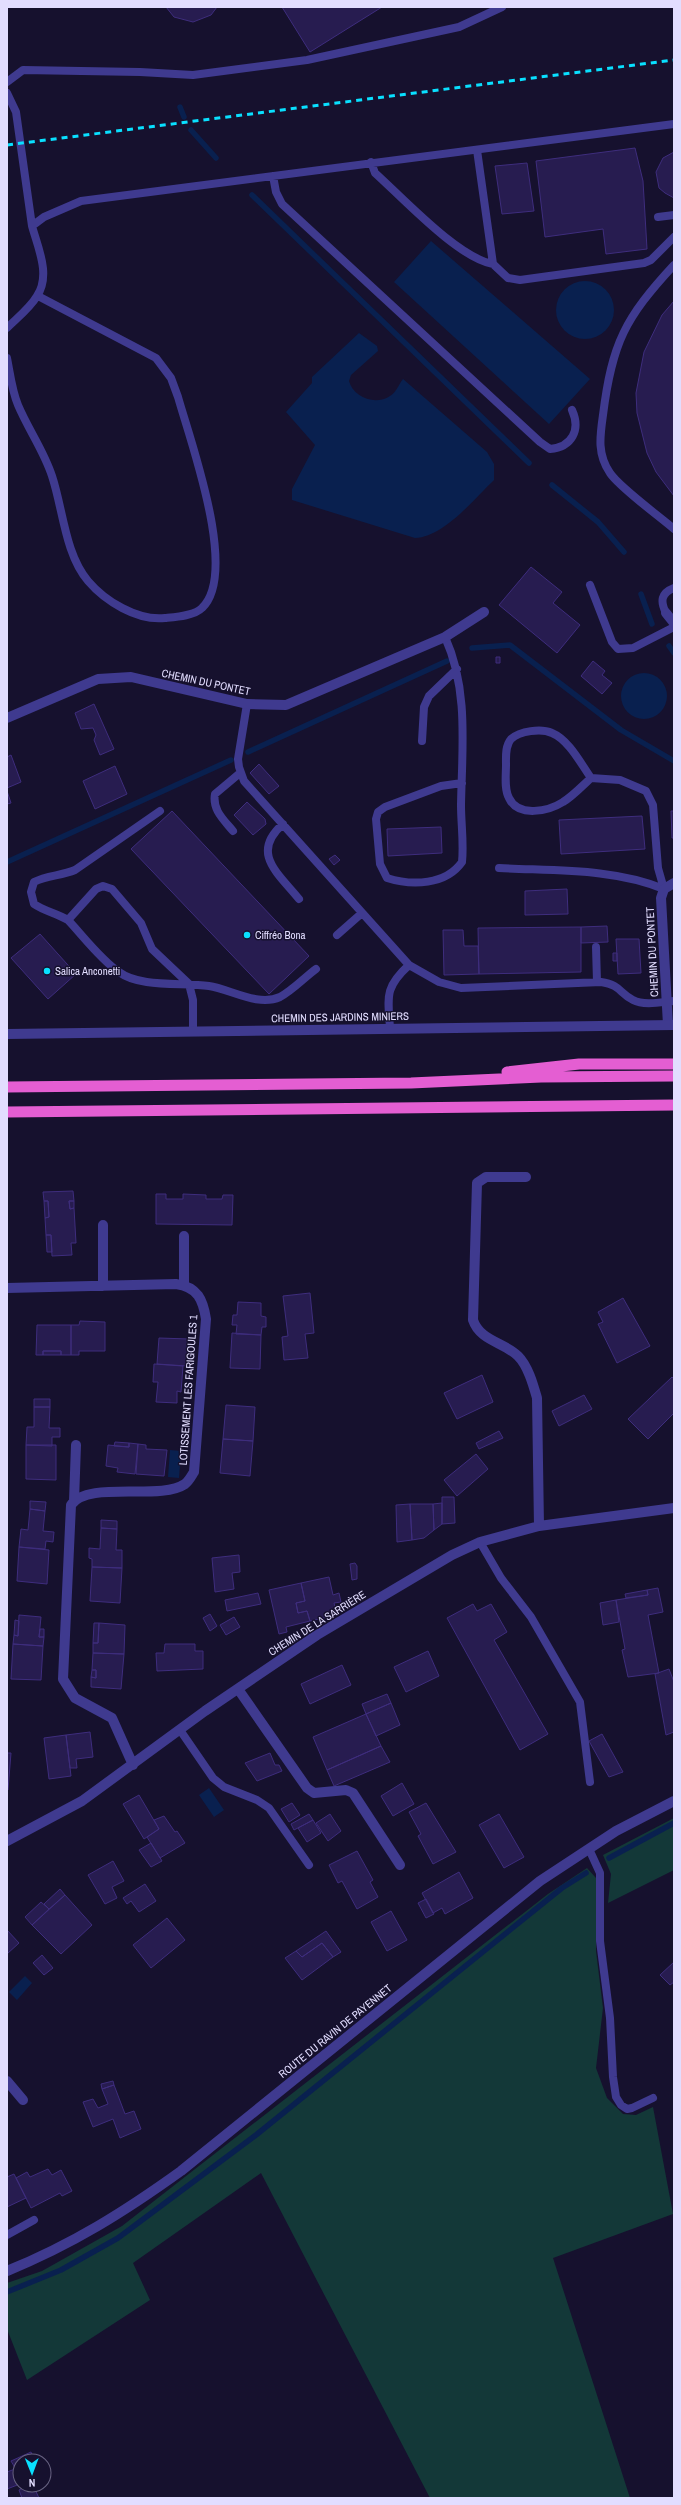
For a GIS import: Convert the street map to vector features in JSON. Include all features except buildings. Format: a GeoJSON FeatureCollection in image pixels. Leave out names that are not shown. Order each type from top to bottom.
{"type":"FeatureCollection","features":[{"type":"Feature","properties":{"kind":"highway"},"geometry":{"type":"LineString","coordinates":[[411,1083],[579,1064],[674,1064]]}},
{"type":"Feature","properties":{"kind":"highway"},"geometry":{"type":"LineString","coordinates":[[7,1088],[411,1083],[541,1077],[674,1076]]}},
{"type":"Feature","properties":{"kind":"highway"},"geometry":{"type":"LineString","coordinates":[[7,1112],[674,1105]]}},
{"type":"Feature","properties":{"kind":"street","name":"CHEMIN DU PONTET"},"geometry":{"type":"LineString","coordinates":[[7,718],[98,679],[131,677],[246,704],[286,705],[445,637],[484,612]]}},
{"type":"Feature","properties":{"kind":"street"},"geometry":{"type":"LineString","coordinates":[[666,613],[674,622]]}},
{"type":"Feature","properties":{"kind":"street"},"geometry":{"type":"LineString","coordinates":[[664,889],[674,883]]}},
{"type":"Feature","properties":{"kind":"street","name":"CHEMIN DU PONTET"},"geometry":{"type":"LineString","coordinates":[[664,889],[661,898],[671,1025]]}},
{"type":"Feature","properties":{"kind":"street","name":"CHEMIN DES JARDINS MINIERS"},"geometry":{"type":"LineString","coordinates":[[7,1034],[671,1025]]}},
{"type":"Feature","properties":{"kind":"street"},"geometry":{"type":"LineString","coordinates":[[526,1178],[486,1177],[477,1183],[473,1320],[480,1333],[519,1356],[535,1388],[537,1398],[539,1526]]}},
{"type":"Feature","properties":{"kind":"street"},"geometry":{"type":"LineString","coordinates":[[103,1225],[103,1286]]}},
{"type":"Feature","properties":{"kind":"street"},"geometry":{"type":"LineString","coordinates":[[7,1288],[184,1285],[184,1236]]}},
{"type":"Feature","properties":{"kind":"street","name":"LOTISSEMENT LES FARIGOULES 1"},"geometry":{"type":"LineString","coordinates":[[74,1501],[108,1492],[169,1490],[186,1484],[194,1472],[206,1320],[203,1301],[184,1285]]}},
{"type":"Feature","properties":{"kind":"street"},"geometry":{"type":"LineString","coordinates":[[76,1444],[74,1501],[71,1505],[63,1679],[75,1698],[112,1718],[133,1765]]}},
{"type":"Feature","properties":{"kind":"street","name":"CHEMIN DE LA SARRIÈRE"},"geometry":{"type":"LineString","coordinates":[[7,1842],[62,1813],[133,1765],[238,1689],[317,1635],[424,1571],[480,1542],[539,1526],[674,1508]]}},
{"type":"Feature","properties":{"kind":"street"},"geometry":{"type":"LineString","coordinates":[[238,1689],[307,1788],[314,1793],[346,1790],[353,1793],[400,1865]]}},
{"type":"Feature","properties":{"kind":"street","name":"ROUTE DU RAVIN DE PAYENNET"},"geometry":{"type":"LineString","coordinates":[[7,2271],[79,2238],[128,2209],[181,2171],[540,1881],[616,1831],[674,1801]]}},
{"type":"Feature","properties":{"kind":"street"},"geometry":{"type":"LineString","coordinates":[[7,2081],[22,2100]]}},
{"type":"Feature","properties":{"kind":"lane"},"geometry":{"type":"LineString","coordinates":[[7,82],[23,70],[147,72],[193,75],[307,60],[459,27],[502,7]]}},
{"type":"Feature","properties":{"kind":"lane"},"geometry":{"type":"LineString","coordinates":[[7,93],[16,112],[32,226],[43,264],[43,280],[38,296],[7,328]]}},
{"type":"Feature","properties":{"kind":"lane"},"geometry":{"type":"LineString","coordinates":[[32,226],[44,216],[81,201],[371,162],[477,150],[674,124]]}},
{"type":"Feature","properties":{"kind":"lane"},"geometry":{"type":"LineString","coordinates":[[477,150],[493,264]]}},
{"type":"Feature","properties":{"kind":"lane"},"geometry":{"type":"LineString","coordinates":[[371,162],[375,173],[452,243],[485,263],[493,264],[508,278],[520,280],[644,263],[651,260],[674,237]]}},
{"type":"Feature","properties":{"kind":"lane"},"geometry":{"type":"LineString","coordinates":[[273,176],[276,192],[282,204],[540,442],[550,449],[566,445],[573,438],[576,428],[577,420],[572,410]]}},
{"type":"Feature","properties":{"kind":"lane"},"geometry":{"type":"LineString","coordinates":[[658,217],[674,215]]}},
{"type":"Feature","properties":{"kind":"lane"},"geometry":{"type":"LineString","coordinates":[[674,265],[643,299],[614,352],[608,377],[599,445],[603,460],[611,475],[674,529]]}},
{"type":"Feature","properties":{"kind":"lane"},"geometry":{"type":"LineString","coordinates":[[7,358],[17,404],[52,475],[74,558],[88,581],[108,600],[135,614],[162,618],[183,616],[202,608],[211,591],[214,573],[216,557],[214,530],[178,397],[171,378],[156,358],[38,296]]}},
{"type":"Feature","properties":{"kind":"lane"},"geometry":{"type":"LineString","coordinates":[[590,585],[612,642],[618,649],[633,648],[674,627]]}},
{"type":"Feature","properties":{"kind":"lane"},"geometry":{"type":"LineString","coordinates":[[666,613],[662,603],[662,598],[665,592],[674,588]]}},
{"type":"Feature","properties":{"kind":"lane"},"geometry":{"type":"LineString","coordinates":[[445,637],[457,669],[461,690],[463,853],[462,862],[456,871],[448,877],[436,880],[398,881],[387,878],[380,864],[376,819],[378,812],[385,807],[440,786],[462,783]]}},
{"type":"Feature","properties":{"kind":"lane"},"geometry":{"type":"LineString","coordinates":[[422,741],[424,706],[429,696],[457,669]]}},
{"type":"Feature","properties":{"kind":"lane"},"geometry":{"type":"LineString","coordinates":[[246,704],[238,759],[240,773],[244,781],[409,965],[438,982],[461,988],[597,982],[612,984],[633,1000],[650,1003],[670,1001]]}},
{"type":"Feature","properties":{"kind":"lane"},"geometry":{"type":"LineString","coordinates":[[591,778],[563,740],[552,732],[540,730],[523,733],[511,739],[506,749],[506,788],[509,799],[516,806],[525,810],[545,810],[564,802],[591,778],[620,780],[646,791],[653,805],[658,868],[664,889]]}},
{"type":"Feature","properties":{"kind":"lane"},"geometry":{"type":"LineString","coordinates":[[233,831],[218,812],[213,802],[215,794],[240,773]]}},
{"type":"Feature","properties":{"kind":"lane"},"geometry":{"type":"LineString","coordinates":[[160,811],[75,870],[65,874],[44,877],[34,882],[31,892],[34,904],[43,910],[56,913],[68,920],[123,975],[133,980],[210,986],[237,995],[267,999],[280,997],[316,968]]}},
{"type":"Feature","properties":{"kind":"lane"},"geometry":{"type":"LineString","coordinates":[[283,824],[272,834],[268,843],[268,852],[270,861],[299,899]]}},
{"type":"Feature","properties":{"kind":"lane"},"geometry":{"type":"LineString","coordinates":[[499,868],[604,874],[646,882],[664,889]]}},
{"type":"Feature","properties":{"kind":"lane"},"geometry":{"type":"LineString","coordinates":[[68,920],[96,889],[103,886],[112,889],[141,923],[152,949],[189,984],[193,1000],[193,1031]]}},
{"type":"Feature","properties":{"kind":"lane"},"geometry":{"type":"LineString","coordinates":[[337,935],[362,912]]}},
{"type":"Feature","properties":{"kind":"lane"},"geometry":{"type":"LineString","coordinates":[[596,947],[597,982]]}},
{"type":"Feature","properties":{"kind":"lane"},"geometry":{"type":"LineString","coordinates":[[390,1028],[389,992],[394,979],[409,965]]}},
{"type":"Feature","properties":{"kind":"lane"},"geometry":{"type":"LineString","coordinates":[[480,1542],[501,1578],[531,1617],[580,1702],[590,1782]]}},
{"type":"Feature","properties":{"kind":"lane"},"geometry":{"type":"LineString","coordinates":[[180,1730],[213,1778],[224,1787],[257,1800],[269,1808],[308,1864]]}},
{"type":"Feature","properties":{"kind":"lane"},"geometry":{"type":"LineString","coordinates":[[589,1849],[600,1873],[600,1941],[610,2018],[612,2077],[616,2097],[621,2105],[627,2108],[632,2108],[653,2098]]}},
{"type":"Feature","properties":{"kind":"lane"},"geometry":{"type":"LineString","coordinates":[[7,2235],[34,2220]]}},
{"type":"Feature","properties":{"kind":"green space"},"geometry":{"type":"Polygon","coordinates":[[[674,1818],[674,1870],[608,1903],[611,1874],[603,1855],[674,1818]]]}},
{"type":"Feature","properties":{"kind":"green space"},"geometry":{"type":"Polygon","coordinates":[[[587,1868],[596,1878],[596,1951],[603,2008],[596,2068],[607,2098],[623,2114],[636,2115],[653,2107],[673,2214],[553,2258],[630,2498],[430,2498],[261,2173],[133,2263],[150,2300],[27,2380],[7,2329],[7,2283],[42,2271],[122,2226],[548,1894],[587,1868]]]}},
{"type":"Feature","properties":{"kind":"water"},"geometry":{"type":"Polygon","coordinates":[[[431,241],[590,379],[549,424],[394,282],[431,241]]]}},
{"type":"Feature","properties":{"kind":"water"},"geometry":{"type":"Polygon","coordinates":[[[579,281],[591,281],[606,289],[614,304],[614,316],[606,331],[591,339],[579,339],[564,331],[556,316],[556,304],[564,289],[579,281]]]}},
{"type":"Feature","properties":{"kind":"water"},"geometry":{"type":"Polygon","coordinates":[[[359,333],[377,346],[378,351],[351,375],[349,381],[355,392],[371,400],[384,399],[394,393],[403,379],[487,452],[494,464],[494,480],[458,516],[437,531],[426,536],[415,538],[292,500],[292,489],[315,445],[286,412],[312,383],[312,377],[359,333]]]}},
{"type":"Feature","properties":{"kind":"water"},"geometry":{"type":"Polygon","coordinates":[[[644,673],[657,677],[663,683],[667,696],[663,709],[657,715],[644,719],[631,715],[625,709],[621,696],[625,683],[631,677],[644,673]]]}},
{"type":"Feature","properties":{"kind":"water"},"geometry":{"type":"Polygon","coordinates":[[[170,1450],[181,1451],[179,1478],[168,1477],[170,1450]]]}},
{"type":"Feature","properties":{"kind":"water"},"geometry":{"type":"Polygon","coordinates":[[[209,1788],[224,1810],[214,1817],[199,1795],[209,1788]]]}},
{"type":"Feature","properties":{"kind":"water"},"geometry":{"type":"Polygon","coordinates":[[[25,1976],[32,1983],[17,2000],[9,1992],[25,1976]]]}},
{"type":"Feature","properties":{"kind":"waterway"},"geometry":{"type":"LineString","coordinates":[[180,107],[184,117]]}},
{"type":"Feature","properties":{"kind":"waterway"},"geometry":{"type":"LineString","coordinates":[[191,130],[216,158]]}},
{"type":"Feature","properties":{"kind":"waterway"},"geometry":{"type":"LineString","coordinates":[[252,195],[529,463]]}},
{"type":"Feature","properties":{"kind":"waterway"},"geometry":{"type":"LineString","coordinates":[[552,485],[598,522],[624,552]]}},
{"type":"Feature","properties":{"kind":"waterway"},"geometry":{"type":"LineString","coordinates":[[641,594],[652,624]]}},
{"type":"Feature","properties":{"kind":"waterway"},"geometry":{"type":"LineString","coordinates":[[472,648],[510,645],[621,730],[674,761]]}},
{"type":"Feature","properties":{"kind":"waterway"},"geometry":{"type":"LineString","coordinates":[[669,646],[674,653]]}},
{"type":"Feature","properties":{"kind":"waterway"},"geometry":{"type":"LineString","coordinates":[[248,752],[447,661]]}},
{"type":"Feature","properties":{"kind":"waterway"},"geometry":{"type":"LineString","coordinates":[[7,862],[231,760]]}},
{"type":"Feature","properties":{"kind":"waterway"},"geometry":{"type":"LineString","coordinates":[[609,1858],[674,1823]]}},
{"type":"Feature","properties":{"kind":"waterway"},"geometry":{"type":"LineString","coordinates":[[7,2292],[61,2270],[118,2238],[256,2135],[562,1888],[586,1873]]}},
{"type":"Feature","properties":{"kind":"railway"},"geometry":{"type":"LineString","coordinates":[[7,145],[674,60]]}},
{"type":"Feature","properties":{"kind":"place","name":"Ciffréo Bona"},"geometry":{"type":"Point","coordinates":[247,935]}},
{"type":"Feature","properties":{"kind":"place","name":"Salica Anconetti"},"geometry":{"type":"Point","coordinates":[47,971]}}]}
